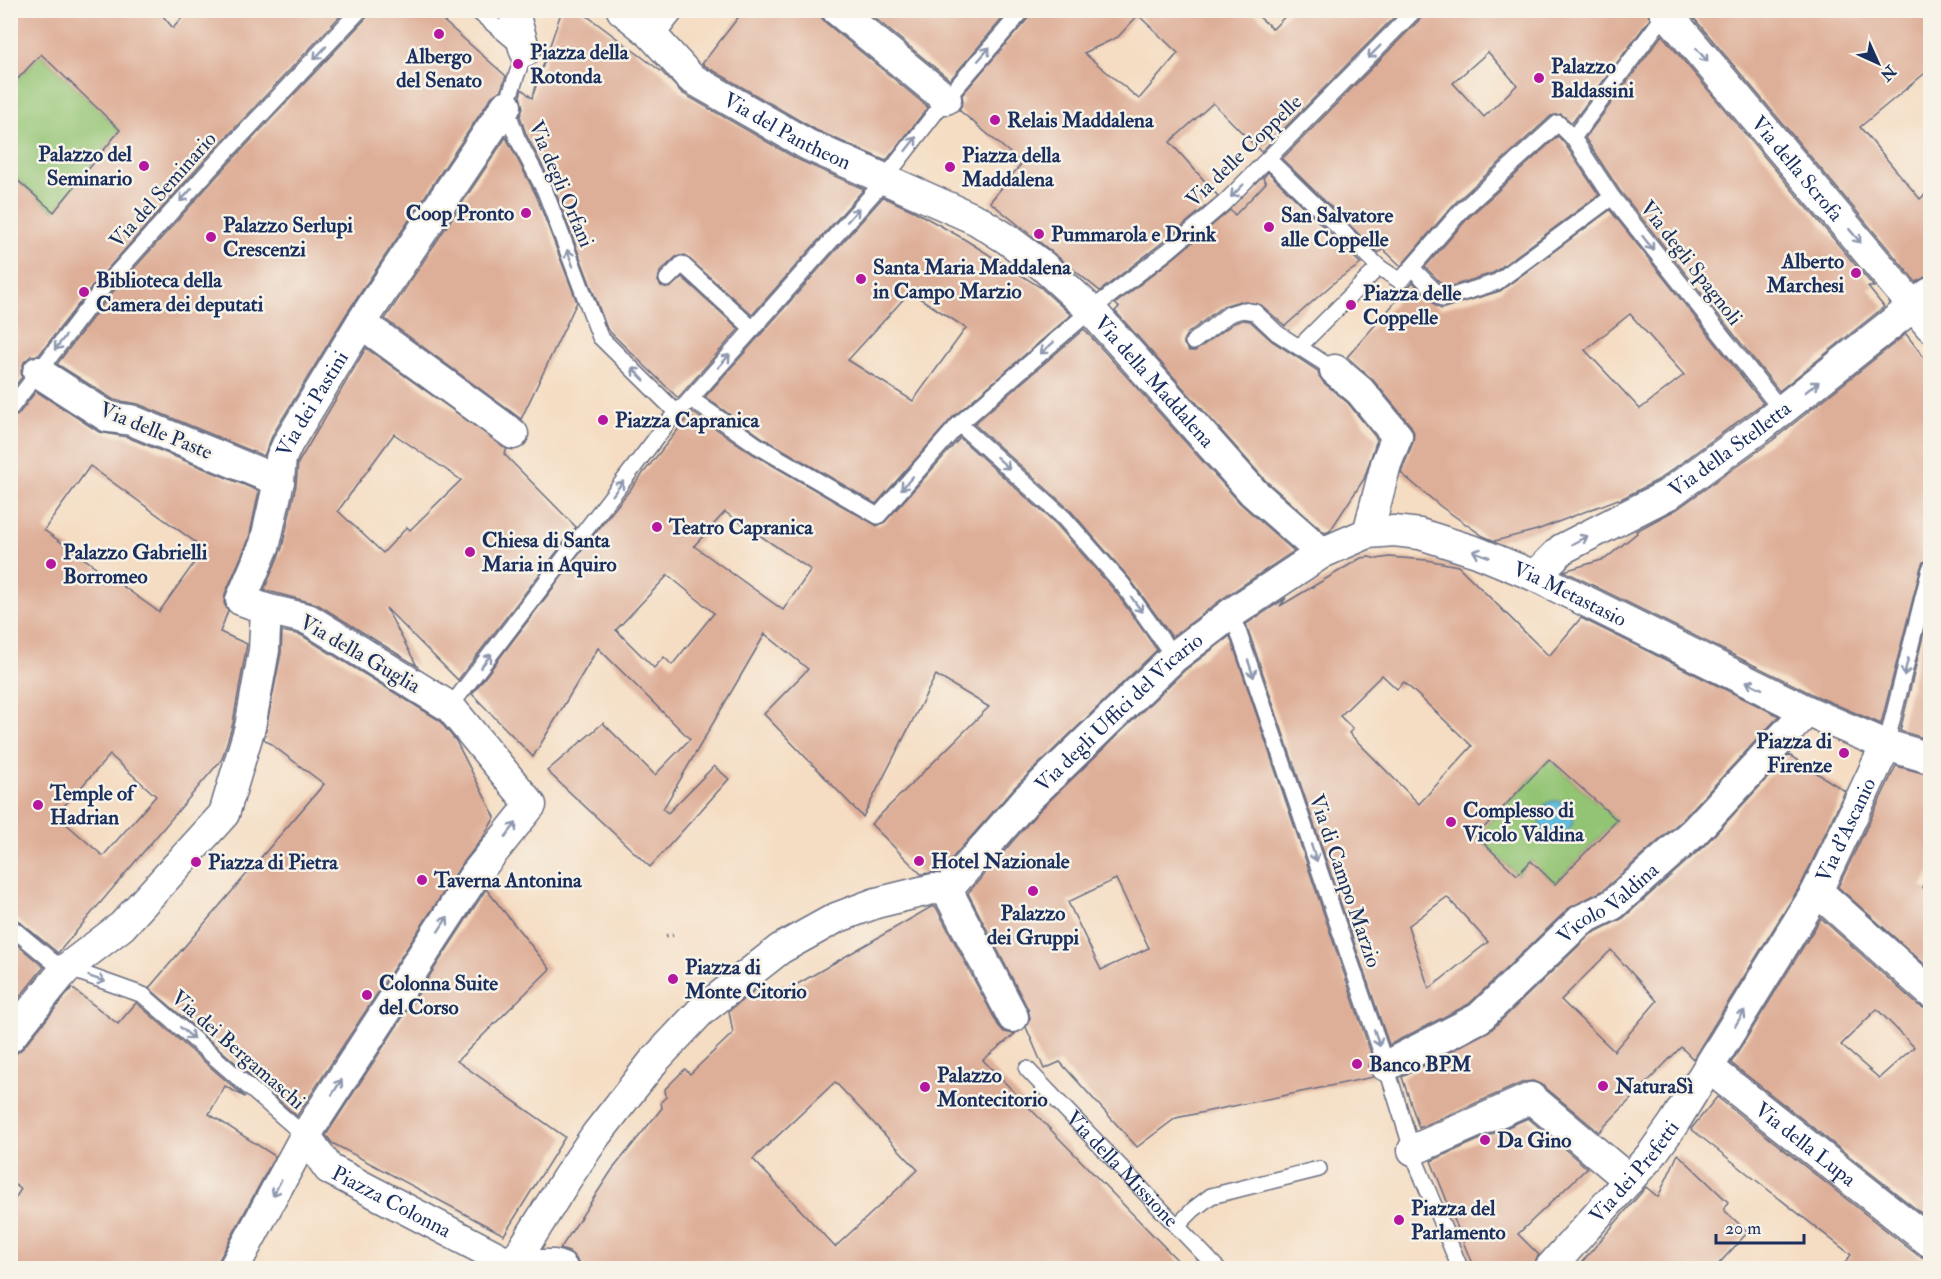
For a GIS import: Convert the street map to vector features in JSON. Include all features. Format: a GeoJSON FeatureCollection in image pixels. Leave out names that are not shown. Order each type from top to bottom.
{"type":"FeatureCollection","features":[{"type":"Feature","properties":{"kind":"street"},"geometry":{"type":"LineString","coordinates":[[513,10],[525,51]]}},
{"type":"Feature","properties":{"kind":"street"},"geometry":{"type":"LineString","coordinates":[[622,10],[659,22]]}},
{"type":"Feature","properties":{"kind":"street"},"geometry":{"type":"LineString","coordinates":[[837,10],[946,99]]}},
{"type":"Feature","properties":{"kind":"street","name":"Via della Scrofa"},"geometry":{"type":"LineString","coordinates":[[1665,12],[1925,309]]}},
{"type":"Feature","properties":{"kind":"street","name":"Via del Pantheon"},"geometry":{"type":"LineString","coordinates":[[659,22],[691,78],[808,145],[878,181]]}},
{"type":"Feature","properties":{"kind":"street","name":"Via dei Pastini"},"geometry":{"type":"LineString","coordinates":[[266,609],[241,600],[265,544],[279,481],[281,458],[288,443],[361,323],[506,105]]}},
{"type":"Feature","properties":{"kind":"street","name":"Via della Maddalena"},"geometry":{"type":"LineString","coordinates":[[878,181],[977,220],[1043,266],[1091,310],[1253,492],[1322,553]]}},
{"type":"Feature","properties":{"kind":"street","name":"Via della Stelletta"},"geometry":{"type":"LineString","coordinates":[[1535,576],[1562,549],[1667,495],[1925,309]]}},
{"type":"Feature","properties":{"kind":"street"},"geometry":{"type":"LineString","coordinates":[[361,323],[513,434]]}},
{"type":"Feature","properties":{"kind":"street"},"geometry":{"type":"LineString","coordinates":[[1335,370],[1360,391],[1396,436],[1386,464],[1368,533]]}},
{"type":"Feature","properties":{"kind":"street","name":"Via delle Paste"},"geometry":{"type":"LineString","coordinates":[[38,372],[108,417],[131,420],[279,481]]}},
{"type":"Feature","properties":{"kind":"street","name":"Via Metastasio"},"geometry":{"type":"LineString","coordinates":[[1322,553],[1368,533],[1394,531],[1420,534],[1477,552],[1535,576],[1807,711]]}},
{"type":"Feature","properties":{"kind":"street","name":"Via degli Uffici del Vicario"},"geometry":{"type":"LineString","coordinates":[[940,889],[1027,799],[1174,657],[1232,613],[1322,553]]}},
{"type":"Feature","properties":{"kind":"street"},"geometry":{"type":"LineString","coordinates":[[10,1037],[59,969],[122,927],[224,814],[250,727],[264,650],[266,609]]}},
{"type":"Feature","properties":{"kind":"street","name":"Via della Guglia"},"geometry":{"type":"LineString","coordinates":[[266,609],[308,619],[450,707]]}},
{"type":"Feature","properties":{"kind":"street"},"geometry":{"type":"LineString","coordinates":[[234,1269],[309,1141],[474,876],[531,805],[450,707]]}},
{"type":"Feature","properties":{"kind":"street"},"geometry":{"type":"LineString","coordinates":[[1807,711],[1886,745],[1930,758]]}},
{"type":"Feature","properties":{"kind":"street","name":"Vicolo Valdina"},"geometry":{"type":"LineString","coordinates":[[1386,1066],[1479,1018],[1581,920],[1612,904],[1694,832],[1807,711]]}},
{"type":"Feature","properties":{"kind":"street","name":"Via d'Ascanio"},"geometry":{"type":"LineString","coordinates":[[1709,1068],[1817,891],[1886,745]]}},
{"type":"Feature","properties":{"kind":"street"},"geometry":{"type":"LineString","coordinates":[[512,1267],[596,1135],[653,1062],[701,1011],[780,949],[818,927],[866,906],[940,889],[986,965],[1013,1017]]}},
{"type":"Feature","properties":{"kind":"street"},"geometry":{"type":"LineString","coordinates":[[1817,891],[1930,992]]}},
{"type":"Feature","properties":{"kind":"street","name":"Via dei Prefetti"},"geometry":{"type":"LineString","coordinates":[[1550,1269],[1652,1154],[1709,1068]]}},
{"type":"Feature","properties":{"kind":"street","name":"Via della Lupa"},"geometry":{"type":"LineString","coordinates":[[1709,1068],[1930,1242]]}},
{"type":"Feature","properties":{"kind":"street"},"geometry":{"type":"LineString","coordinates":[[1414,1156],[1531,1098],[1629,1179]]}},
{"type":"Feature","properties":{"kind":"street","name":"Piazza Colonna"},"geometry":{"type":"LineString","coordinates":[[309,1141],[329,1169],[512,1267],[558,1267]]}},
{"type":"Feature","properties":{"kind":"lane","name":"Via del Seminario"},"geometry":{"type":"LineString","coordinates":[[10,409],[102,288],[360,10]]}},
{"type":"Feature","properties":{"kind":"lane"},"geometry":{"type":"LineString","coordinates":[[476,10],[525,51],[506,105]]}},
{"type":"Feature","properties":{"kind":"lane"},"geometry":{"type":"LineString","coordinates":[[450,707],[684,405],[753,329],[1023,10]]}},
{"type":"Feature","properties":{"kind":"lane","name":"Via delle Coppelle"},"geometry":{"type":"LineString","coordinates":[[684,405],[878,516],[959,424],[1091,310],[1169,250],[1224,203],[1415,10]]}},
{"type":"Feature","properties":{"kind":"lane"},"geometry":{"type":"LineString","coordinates":[[1268,159],[1375,262],[1400,280],[1461,211],[1558,123],[1573,138],[1665,12]]}},
{"type":"Feature","properties":{"kind":"lane","name":"Via degli Orfani"},"geometry":{"type":"LineString","coordinates":[[506,105],[517,138],[545,191],[600,337],[684,405]]}},
{"type":"Feature","properties":{"kind":"lane","name":"Via degli Spagnoli"},"geometry":{"type":"LineString","coordinates":[[1573,138],[1612,197],[1782,411]]}},
{"type":"Feature","properties":{"kind":"lane"},"geometry":{"type":"LineString","coordinates":[[1410,271],[1443,299],[1497,282],[1612,197]]}},
{"type":"Feature","properties":{"kind":"lane"},"geometry":{"type":"LineString","coordinates":[[1299,347],[1375,262]]}},
{"type":"Feature","properties":{"kind":"lane"},"geometry":{"type":"LineString","coordinates":[[668,279],[682,264],[753,329]]}},
{"type":"Feature","properties":{"kind":"lane"},"geometry":{"type":"LineString","coordinates":[[1192,342],[1229,314],[1242,310],[1256,312],[1277,333],[1335,370]]}},
{"type":"Feature","properties":{"kind":"lane"},"geometry":{"type":"LineString","coordinates":[[959,424],[1063,517],[1123,585],[1174,657]]}},
{"type":"Feature","properties":{"kind":"lane","name":"Via d'Ascanio"},"geometry":{"type":"LineString","coordinates":[[1886,745],[1930,569]]}},
{"type":"Feature","properties":{"kind":"lane","name":"Via di Campo Marzio"},"geometry":{"type":"LineString","coordinates":[[1232,613],[1386,1066],[1414,1156]]}},
{"type":"Feature","properties":{"kind":"lane"},"geometry":{"type":"LineString","coordinates":[[10,926],[59,969]]}},
{"type":"Feature","properties":{"kind":"lane","name":"Via dei Bergamaschi"},"geometry":{"type":"LineString","coordinates":[[59,969],[143,995],[309,1141]]}},
{"type":"Feature","properties":{"kind":"lane","name":"Via della Missione"},"geometry":{"type":"LineString","coordinates":[[1027,1069],[1217,1269]]}},
{"type":"Feature","properties":{"kind":"lane"},"geometry":{"type":"LineString","coordinates":[[1414,1156],[1460,1269]]}},
{"type":"Feature","properties":{"kind":"lane"},"geometry":{"type":"LineString","coordinates":[[1177,1226],[1211,1196],[1319,1169]]}},
{"type":"Feature","properties":{"kind":"path"},"geometry":{"type":"LineString","coordinates":[[666,936],[673,934]]}},
{"type":"Feature","properties":{"kind":"green space"},"geometry":{"type":"Polygon","coordinates":[[[41,54],[120,130],[54,212],[11,174],[10,87],[41,54]]]}},
{"type":"Feature","properties":{"kind":"green space"},"geometry":{"type":"Polygon","coordinates":[[[1549,759],[1617,820],[1555,884],[1531,861],[1517,875],[1476,836],[1549,759]]]}},
{"type":"Feature","properties":{"kind":"water"},"geometry":{"type":"Polygon","coordinates":[[[1556,801],[1568,806],[1573,818],[1568,830],[1556,835],[1544,830],[1539,818],[1544,806],[1556,801]]]}},
{"type":"Feature","properties":{"kind":"building"},"geometry":{"type":"Polygon","coordinates":[[[10,10],[158,10],[173,28],[189,10],[346,10],[204,161],[95,283],[39,355],[31,356],[24,362],[22,377],[10,392],[10,174],[54,212],[120,130],[41,54],[10,87],[10,10]]]}},
{"type":"Feature","properties":{"kind":"building"},"geometry":{"type":"Polygon","coordinates":[[[370,10],[431,10],[506,76],[501,90],[492,96],[347,313],[273,434],[264,456],[138,404],[114,400],[57,364],[110,295],[218,175],[367,17],[370,10]]]}},
{"type":"Feature","properties":{"kind":"building"},"geometry":{"type":"Polygon","coordinates":[[[562,10],[579,10],[662,72],[682,93],[799,160],[864,189],[752,315],[685,255],[676,257],[660,272],[658,281],[661,286],[670,288],[682,277],[739,329],[678,398],[607,329],[554,188],[526,134],[520,116],[523,108],[520,96],[522,89],[532,98],[562,10]]]}},
{"type":"Feature","properties":{"kind":"building"},"geometry":{"type":"Polygon","coordinates":[[[744,10],[820,10],[821,17],[826,23],[928,107],[886,161],[816,130],[702,64],[744,10]]]}},
{"type":"Feature","properties":{"kind":"building"},"geometry":{"type":"Polygon","coordinates":[[[865,10],[1008,10],[1009,11],[950,80],[865,10]]]}},
{"type":"Feature","properties":{"kind":"building"},"geometry":{"type":"Polygon","coordinates":[[[1033,10],[1251,10],[1273,29],[1291,10],[1401,10],[1261,152],[1213,103],[1170,142],[1218,196],[1100,291],[990,202],[1022,163],[959,110],[963,102],[962,95],[1033,10]],[[1138,15],[1118,37],[1084,53],[1139,99],[1178,53],[1138,15]]]}},
{"type":"Feature","properties":{"kind":"building"},"geometry":{"type":"Polygon","coordinates":[[[1424,10],[1647,10],[1650,19],[1572,123],[1561,114],[1551,116],[1454,204],[1401,266],[1383,249],[1378,253],[1282,159],[1422,17],[1424,10]],[[1488,52],[1453,83],[1484,117],[1517,85],[1488,52]]]}},
{"type":"Feature","properties":{"kind":"building"},"geometry":{"type":"Polygon","coordinates":[[[1687,10],[1930,10],[1930,69],[1860,127],[1920,199],[1930,190],[1930,276],[1916,282],[1687,10]]]}},
{"type":"Feature","properties":{"kind":"building"},"geometry":{"type":"Polygon","coordinates":[[[1662,35],[1874,287],[1868,287],[1884,307],[1779,391],[1620,191],[1585,138],[1662,35]]]}},
{"type":"Feature","properties":{"kind":"building"},"geometry":{"type":"Polygon","coordinates":[[[1558,136],[1599,195],[1493,273],[1446,288],[1425,267],[1468,218],[1558,136]]]}},
{"type":"Feature","properties":{"kind":"building"},"geometry":{"type":"Polygon","coordinates":[[[506,137],[536,195],[577,302],[521,419],[385,319],[506,137]]]}},
{"type":"Feature","properties":{"kind":"building"},"geometry":{"type":"Polygon","coordinates":[[[1268,172],[1361,264],[1337,280],[1285,326],[1261,305],[1240,301],[1223,306],[1187,334],[1184,344],[1189,351],[1195,351],[1234,323],[1243,320],[1250,321],[1272,341],[1318,371],[1324,383],[1348,403],[1377,439],[1364,479],[1330,531],[1325,533],[1265,480],[1115,311],[1119,307],[1115,304],[1230,210],[1235,215],[1266,183],[1263,178],[1268,172]]]}},
{"type":"Feature","properties":{"kind":"building"},"geometry":{"type":"Polygon","coordinates":[[[883,197],[914,211],[964,239],[1040,287],[1071,315],[953,417],[876,504],[763,438],[705,397],[883,197]],[[910,292],[848,360],[913,401],[966,328],[910,292]]]}},
{"type":"Feature","properties":{"kind":"building"},"geometry":{"type":"Polygon","coordinates":[[[1610,210],[1763,403],[1658,480],[1619,500],[1537,530],[1495,541],[1483,536],[1440,506],[1401,473],[1413,442],[1414,433],[1411,426],[1373,380],[1347,357],[1413,282],[1441,309],[1500,291],[1610,210]],[[1630,314],[1585,350],[1640,409],[1684,375],[1630,314]]]}},
{"type":"Feature","properties":{"kind":"building"},"geometry":{"type":"Polygon","coordinates":[[[1084,329],[1240,503],[1294,551],[1222,599],[1172,637],[1130,579],[1070,510],[974,424],[1084,329]]]}},
{"type":"Feature","properties":{"kind":"building"},"geometry":{"type":"Polygon","coordinates":[[[1906,334],[1930,365],[1930,560],[1923,562],[1921,567],[1881,724],[1814,695],[1564,571],[1605,559],[1637,533],[1636,531],[1677,509],[1773,440],[1906,334]]]}},
{"type":"Feature","properties":{"kind":"building"},"geometry":{"type":"Polygon","coordinates":[[[366,348],[507,449],[504,454],[576,527],[458,680],[386,608],[417,666],[317,604],[264,590],[282,548],[296,485],[298,463],[366,348]],[[394,434],[338,511],[383,553],[407,527],[410,530],[461,480],[394,434]]]}},
{"type":"Feature","properties":{"kind":"building"},"geometry":{"type":"Polygon","coordinates":[[[36,391],[99,432],[127,437],[259,491],[249,539],[225,594],[224,603],[228,611],[220,632],[247,644],[233,723],[222,759],[58,953],[10,916],[10,419],[18,415],[36,391]],[[90,466],[44,530],[159,612],[195,562],[186,555],[195,542],[90,466]],[[110,755],[56,815],[103,856],[156,796],[110,755]]]}},
{"type":"Feature","properties":{"kind":"building"},"geometry":{"type":"Polygon","coordinates":[[[692,412],[753,454],[877,526],[885,522],[960,438],[1056,524],[1115,591],[1157,650],[1015,787],[940,872],[921,874],[871,824],[989,707],[936,675],[863,817],[764,714],[808,669],[765,634],[663,809],[668,813],[714,766],[729,779],[650,867],[547,771],[603,723],[655,775],[690,739],[598,648],[533,757],[472,694],[589,541],[692,412]],[[725,512],[694,546],[783,610],[811,570],[725,512]],[[668,575],[616,630],[654,668],[664,657],[672,665],[714,613],[668,575]]]}},
{"type":"Feature","properties":{"kind":"building"},"geometry":{"type":"Polygon","coordinates":[[[1389,557],[1427,560],[1458,566],[1549,656],[1581,618],[1779,716],[1682,820],[1602,891],[1569,908],[1469,1004],[1389,1045],[1246,624],[1286,598],[1280,606],[1361,558],[1389,557]],[[1382,675],[1340,716],[1353,729],[1349,733],[1419,804],[1472,746],[1404,682],[1397,689],[1382,675]],[[1549,759],[1476,836],[1517,875],[1531,861],[1555,884],[1617,820],[1549,759]],[[1447,897],[1408,926],[1429,989],[1488,942],[1447,897]]]}},
{"type":"Feature","properties":{"kind":"building"},"geometry":{"type":"Polygon","coordinates":[[[1930,607],[1930,740],[1900,731],[1930,607]]]}},
{"type":"Feature","properties":{"kind":"building"},"geometry":{"type":"Polygon","coordinates":[[[282,631],[301,635],[439,720],[456,741],[495,817],[297,1116],[149,988],[324,784],[264,739],[281,653],[282,631]]]}},
{"type":"Feature","properties":{"kind":"building"},"geometry":{"type":"Polygon","coordinates":[[[1230,636],[1372,1056],[1369,1066],[1373,1077],[1176,1118],[1137,1147],[1060,1062],[1044,1069],[1026,1027],[1030,1018],[1028,1009],[968,893],[1039,811],[1185,670],[1230,636]],[[1116,879],[1068,902],[1101,970],[1149,948],[1116,879]]]}},
{"type":"Feature","properties":{"kind":"building"},"geometry":{"type":"Polygon","coordinates":[[[1789,755],[1845,791],[1802,883],[1693,1059],[1681,1047],[1599,1132],[1542,1085],[1533,1081],[1524,1082],[1419,1128],[1402,1077],[1491,1030],[1591,934],[1623,918],[1705,845],[1789,755]],[[1611,950],[1561,1000],[1614,1051],[1657,1001],[1611,950]]]}},
{"type":"Feature","properties":{"kind":"building"},"geometry":{"type":"Polygon","coordinates":[[[1896,766],[1930,775],[1930,872],[1922,887],[1930,892],[1930,969],[1838,887],[1896,766]]]}},
{"type":"Feature","properties":{"kind":"building"},"geometry":{"type":"Polygon","coordinates":[[[486,889],[550,969],[457,1061],[565,1137],[504,1235],[332,1143],[326,1135],[486,889]]]}},
{"type":"Feature","properties":{"kind":"building","name":"Palazzo Montecitorio"},"geometry":{"type":"Polygon","coordinates":[[[931,907],[936,907],[998,1025],[1004,1032],[1015,1034],[983,1060],[1186,1269],[588,1269],[578,1263],[569,1252],[560,1249],[612,1170],[662,1108],[661,1102],[666,1097],[665,1089],[685,1069],[690,1074],[733,1033],[729,1011],[755,990],[775,993],[780,989],[789,989],[931,907]],[[835,1082],[753,1159],[835,1247],[918,1170],[835,1082]]]}},
{"type":"Feature","properties":{"kind":"building"},"geometry":{"type":"Polygon","coordinates":[[[1821,918],[1918,1005],[1930,1009],[1930,1220],[1731,1063],[1821,918]],[[1877,1009],[1841,1045],[1879,1078],[1914,1047],[1877,1009]]]}},
{"type":"Feature","properties":{"kind":"building"},"geometry":{"type":"Polygon","coordinates":[[[10,939],[44,967],[10,1009],[10,939]]]}},
{"type":"Feature","properties":{"kind":"building"},"geometry":{"type":"Polygon","coordinates":[[[72,988],[118,1024],[136,1003],[138,1004],[245,1097],[225,1086],[209,1114],[275,1156],[219,1260],[217,1269],[10,1269],[10,1206],[21,1189],[10,1182],[10,1054],[17,1053],[23,1048],[72,988]]]}},
{"type":"Feature","properties":{"kind":"building"},"geometry":{"type":"Polygon","coordinates":[[[1717,1097],[1919,1256],[1930,1259],[1930,1269],[1840,1269],[1851,1255],[1691,1129],[1717,1097]]]}},
{"type":"Feature","properties":{"kind":"building"},"geometry":{"type":"Polygon","coordinates":[[[1528,1118],[1587,1168],[1518,1234],[1539,1255],[1533,1264],[1533,1269],[1474,1269],[1431,1161],[1528,1118]]]}},
{"type":"Feature","properties":{"kind":"building"},"geometry":{"type":"Polygon","coordinates":[[[1678,1154],[1728,1202],[1724,1210],[1748,1232],[1714,1269],[1576,1269],[1646,1187],[1658,1197],[1678,1154]]]}},
{"type":"Feature","properties":{"kind":"place","name":"Albergo del Senato"},"geometry":{"type":"Point","coordinates":[439,34]}},
{"type":"Feature","properties":{"kind":"place","name":"Piazza della Rotonda"},"geometry":{"type":"Point","coordinates":[518,64]}},
{"type":"Feature","properties":{"kind":"place","name":"Palazzo Baldassini"},"geometry":{"type":"Point","coordinates":[1539,78]}},
{"type":"Feature","properties":{"kind":"place","name":"Relais Maddalena"},"geometry":{"type":"Point","coordinates":[995,120]}},
{"type":"Feature","properties":{"kind":"place","name":"Palazzo del Seminario"},"geometry":{"type":"Point","coordinates":[144,166]}},
{"type":"Feature","properties":{"kind":"place","name":"Piazza della Maddalena"},"geometry":{"type":"Point","coordinates":[950,167]}},
{"type":"Feature","properties":{"kind":"place","name":"Coop Pronto"},"geometry":{"type":"Point","coordinates":[526,213]}},
{"type":"Feature","properties":{"kind":"place","name":"San Salvatore alle Coppelle"},"geometry":{"type":"Point","coordinates":[1269,227]}},
{"type":"Feature","properties":{"kind":"place","name":"Pummarola e Drink"},"geometry":{"type":"Point","coordinates":[1039,234]}},
{"type":"Feature","properties":{"kind":"place","name":"Palazzo Serlupi Crescenzi"},"geometry":{"type":"Point","coordinates":[211,237]}},
{"type":"Feature","properties":{"kind":"place","name":"Alberto Marchesi"},"geometry":{"type":"Point","coordinates":[1856,273]}},
{"type":"Feature","properties":{"kind":"place","name":"Santa Maria Maddalena in Campo Marzio"},"geometry":{"type":"Point","coordinates":[861,279]}},
{"type":"Feature","properties":{"kind":"place","name":"Biblioteca della Camera dei deputati"},"geometry":{"type":"Point","coordinates":[84,292]}},
{"type":"Feature","properties":{"kind":"place","name":"Piazza delle Coppelle"},"geometry":{"type":"Point","coordinates":[1351,305]}},
{"type":"Feature","properties":{"kind":"place","name":"Piazza Capranica"},"geometry":{"type":"Point","coordinates":[603,420]}},
{"type":"Feature","properties":{"kind":"place","name":"Teatro Capranica"},"geometry":{"type":"Point","coordinates":[657,527]}},
{"type":"Feature","properties":{"kind":"place","name":"Chiesa di Santa Maria in Aquiro"},"geometry":{"type":"Point","coordinates":[470,552]}},
{"type":"Feature","properties":{"kind":"place","name":"Palazzo Gabrielli Borromeo"},"geometry":{"type":"Point","coordinates":[51,564]}},
{"type":"Feature","properties":{"kind":"place","name":"Piazza di Firenze"},"geometry":{"type":"Point","coordinates":[1844,753]}},
{"type":"Feature","properties":{"kind":"place","name":"Temple of Hadrian"},"geometry":{"type":"Point","coordinates":[38,805]}},
{"type":"Feature","properties":{"kind":"place","name":"Complesso di Vicolo Valdina"},"geometry":{"type":"Point","coordinates":[1451,822]}},
{"type":"Feature","properties":{"kind":"place","name":"Hotel Nazionale"},"geometry":{"type":"Point","coordinates":[919,861]}},
{"type":"Feature","properties":{"kind":"place","name":"Piazza di Pietra"},"geometry":{"type":"Point","coordinates":[196,862]}},
{"type":"Feature","properties":{"kind":"place","name":"Taverna Antonina"},"geometry":{"type":"Point","coordinates":[422,880]}},
{"type":"Feature","properties":{"kind":"place","name":"Palazzo dei Gruppi"},"geometry":{"type":"Point","coordinates":[1033,891]}},
{"type":"Feature","properties":{"kind":"place","name":"Piazza di Monte Citorio"},"geometry":{"type":"Point","coordinates":[673,979]}},
{"type":"Feature","properties":{"kind":"place","name":"Colonna Suite del Corso"},"geometry":{"type":"Point","coordinates":[367,995]}},
{"type":"Feature","properties":{"kind":"place","name":"Banco BPM"},"geometry":{"type":"Point","coordinates":[1357,1064]}},
{"type":"Feature","properties":{"kind":"place","name":"NaturaSì"},"geometry":{"type":"Point","coordinates":[1603,1086]}},
{"type":"Feature","properties":{"kind":"place","name":"Palazzo Montecitorio"},"geometry":{"type":"Point","coordinates":[925,1087]}},
{"type":"Feature","properties":{"kind":"place","name":"Da Gino"},"geometry":{"type":"Point","coordinates":[1485,1140]}},
{"type":"Feature","properties":{"kind":"place","name":"Piazza del Parlamento"},"geometry":{"type":"Point","coordinates":[1399,1220]}}]}
